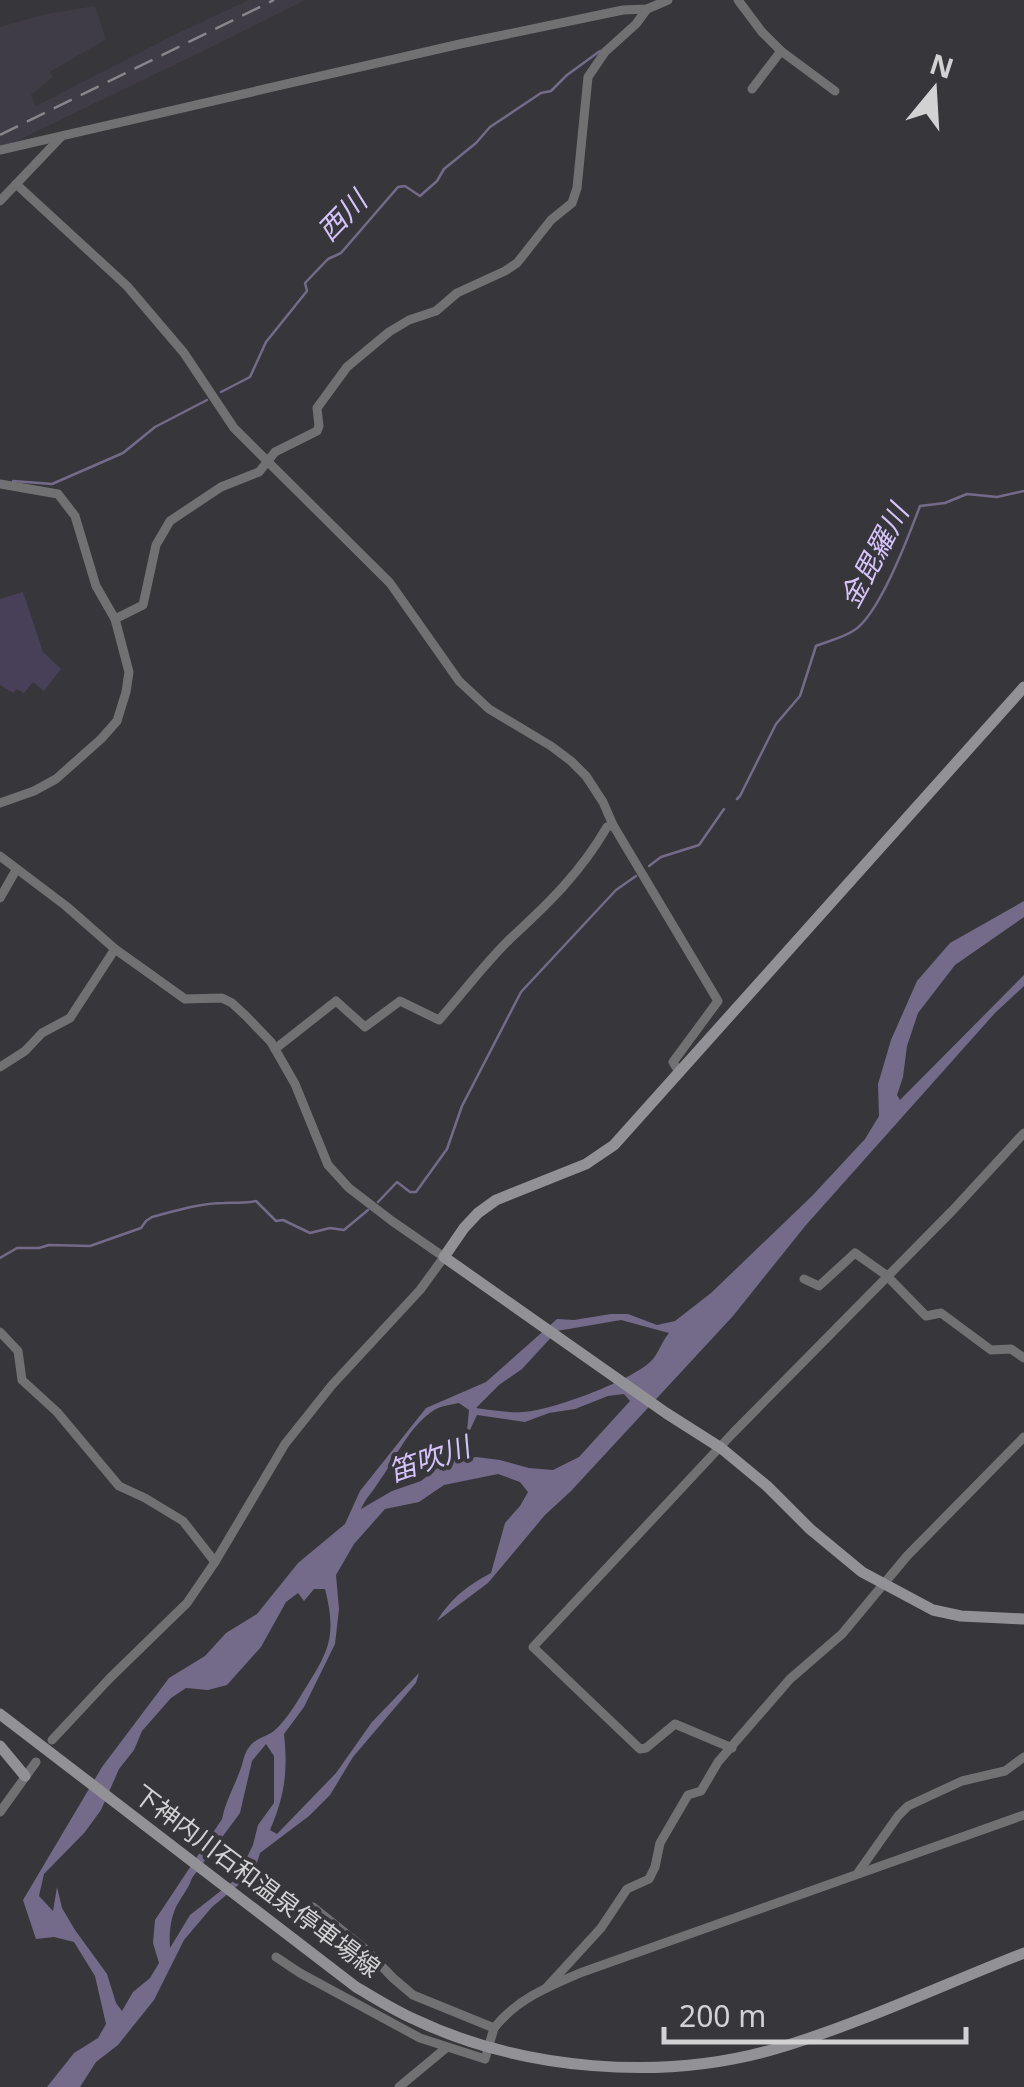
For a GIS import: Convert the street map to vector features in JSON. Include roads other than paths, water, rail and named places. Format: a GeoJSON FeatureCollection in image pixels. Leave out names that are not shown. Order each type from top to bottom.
{"type":"FeatureCollection","features":[{"type":"Feature","properties":{"kind":"street"},"geometry":{"type":"LineString","coordinates":[[0,150],[460,44],[623,10],[647,9],[668,0]]}},
{"type":"Feature","properties":{"kind":"street"},"geometry":{"type":"LineString","coordinates":[[738,0],[780,52],[836,92]]}},
{"type":"Feature","properties":{"kind":"street"},"geometry":{"type":"LineString","coordinates":[[115,619],[143,605],[156,545],[170,521],[221,487],[260,472],[276,452],[317,431],[318,408],[347,367],[399,326],[436,311],[457,293],[505,271],[551,220],[572,203],[577,188],[588,77],[605,52],[647,9]]}},
{"type":"Feature","properties":{"kind":"street"},"geometry":{"type":"LineString","coordinates":[[752,90],[780,52]]}},
{"type":"Feature","properties":{"kind":"street"},"geometry":{"type":"LineString","coordinates":[[0,201],[62,136]]}},
{"type":"Feature","properties":{"kind":"street"},"geometry":{"type":"LineString","coordinates":[[16,184],[127,286],[184,353],[234,428],[390,583],[459,681],[489,709],[551,746],[586,776],[718,1000],[673,1062],[679,1072]]}},
{"type":"Feature","properties":{"kind":"street"},"geometry":{"type":"LineString","coordinates":[[0,484],[58,494],[75,516],[96,586],[115,619],[129,672],[117,721],[101,739],[56,779],[0,803]]}},
{"type":"Feature","properties":{"kind":"street"},"geometry":{"type":"LineString","coordinates":[[52,1740],[187,1603],[285,1444],[420,1290],[464,1228],[496,1200],[586,1164],[614,1144],[1024,688]]}},
{"type":"Feature","properties":{"kind":"street"},"geometry":{"type":"LineString","coordinates":[[275,1049],[336,1001],[365,1027],[400,1000],[439,1020],[510,940],[574,877],[606,827],[613,826]]}},
{"type":"Feature","properties":{"kind":"street"},"geometry":{"type":"LineString","coordinates":[[0,856],[115,949],[185,999],[222,998],[232,1003],[275,1049],[295,1084],[328,1166],[349,1188],[666,1414],[721,1448],[839,1555],[881,1584],[933,1610],[961,1616],[1024,1619]]}},
{"type":"Feature","properties":{"kind":"street"},"geometry":{"type":"LineString","coordinates":[[0,898],[16,870]]}},
{"type":"Feature","properties":{"kind":"street"},"geometry":{"type":"LineString","coordinates":[[0,1066],[24,1052],[42,1033],[70,1018],[115,949]]}},
{"type":"Feature","properties":{"kind":"street"},"geometry":{"type":"LineString","coordinates":[[732,1748],[674,1724],[640,1749],[532,1647],[1024,1133]]}},
{"type":"Feature","properties":{"kind":"street"},"geometry":{"type":"LineString","coordinates":[[804,1279],[819,1286],[855,1253],[886,1276],[926,1316],[941,1313],[991,1350],[1011,1349],[1024,1358]]}},
{"type":"Feature","properties":{"kind":"street"},"geometry":{"type":"LineString","coordinates":[[0,1332],[18,1351],[22,1380],[57,1412],[119,1486],[183,1521],[214,1562]]}},
{"type":"Feature","properties":{"kind":"street"},"geometry":{"type":"LineString","coordinates":[[547,1987],[600,1928],[627,1890],[648,1879],[655,1868],[660,1843],[688,1794],[701,1791],[718,1762],[790,1679],[842,1634],[881,1584],[1024,1437]]}},
{"type":"Feature","properties":{"kind":"street","name":"下神内川石和温泉停車場線"},"geometry":{"type":"LineString","coordinates":[[0,1714],[356,1987],[416,2020],[533,2057],[600,2066],[651,2066],[716,2061],[771,2050],[816,2036],[1024,1953]]}},
{"type":"Feature","properties":{"kind":"street"},"geometry":{"type":"LineString","coordinates":[[0,1746],[25,1776]]}},
{"type":"Feature","properties":{"kind":"street"},"geometry":{"type":"LineString","coordinates":[[857,1874],[908,1806],[962,1781],[1005,1771],[1024,1757]]}},
{"type":"Feature","properties":{"kind":"street"},"geometry":{"type":"LineString","coordinates":[[0,1812],[36,1762]]}},
{"type":"Feature","properties":{"kind":"street"},"geometry":{"type":"LineString","coordinates":[[276,1957],[420,2038],[485,2059],[494,2028],[505,2014],[547,1987],[621,1957],[1024,1815]]}},
{"type":"Feature","properties":{"kind":"street"},"geometry":{"type":"LineString","coordinates":[[313,1907],[413,1995],[494,2028]]}},
{"type":"Feature","properties":{"kind":"street"},"geometry":{"type":"LineString","coordinates":[[399,2087],[446,2048]]}},
{"type":"Feature","properties":{"kind":"waterway","name":"西川"},"geometry":{"type":"LineString","coordinates":[[221,392],[250,377],[266,342],[307,291],[305,283],[328,259],[341,253],[398,187],[405,186],[420,196],[490,127],[541,93],[551,91],[600,51]]}},
{"type":"Feature","properties":{"kind":"waterway","name":"西川"},"geometry":{"type":"LineString","coordinates":[[13,481],[52,484],[123,453],[155,427],[207,400]]}},
{"type":"Feature","properties":{"kind":"waterway","name":"金毘羅川"},"geometry":{"type":"LineString","coordinates":[[737,799],[776,724],[800,696],[816,646],[853,631],[873,609],[920,506],[945,503],[967,494],[997,497],[1024,491]]}},
{"type":"Feature","properties":{"kind":"waterway","name":"金毘羅川"},"geometry":{"type":"LineString","coordinates":[[649,866],[661,857],[699,845],[724,809]]}},
{"type":"Feature","properties":{"kind":"waterway","name":"金毘羅川"},"geometry":{"type":"LineString","coordinates":[[378,1202],[397,1182],[416,1192],[447,1149],[462,1106],[521,992],[616,890],[636,876]]}},
{"type":"Feature","properties":{"kind":"waterway","name":"金毘羅川"},"geometry":{"type":"LineString","coordinates":[[0,1258],[17,1248],[90,1246],[141,1228],[152,1217],[206,1204],[256,1201],[276,1221],[283,1220],[310,1233],[330,1228],[344,1230],[368,1210]]}},
{"type":"Feature","properties":{"kind":"railway"},"geometry":{"type":"LineString","coordinates":[[0,135],[274,0]]}},
{"type":"Feature","properties":{"kind":"water label","name":"笛吹川"},"geometry":{"type":"Point","coordinates":[429,1459]}}]}
